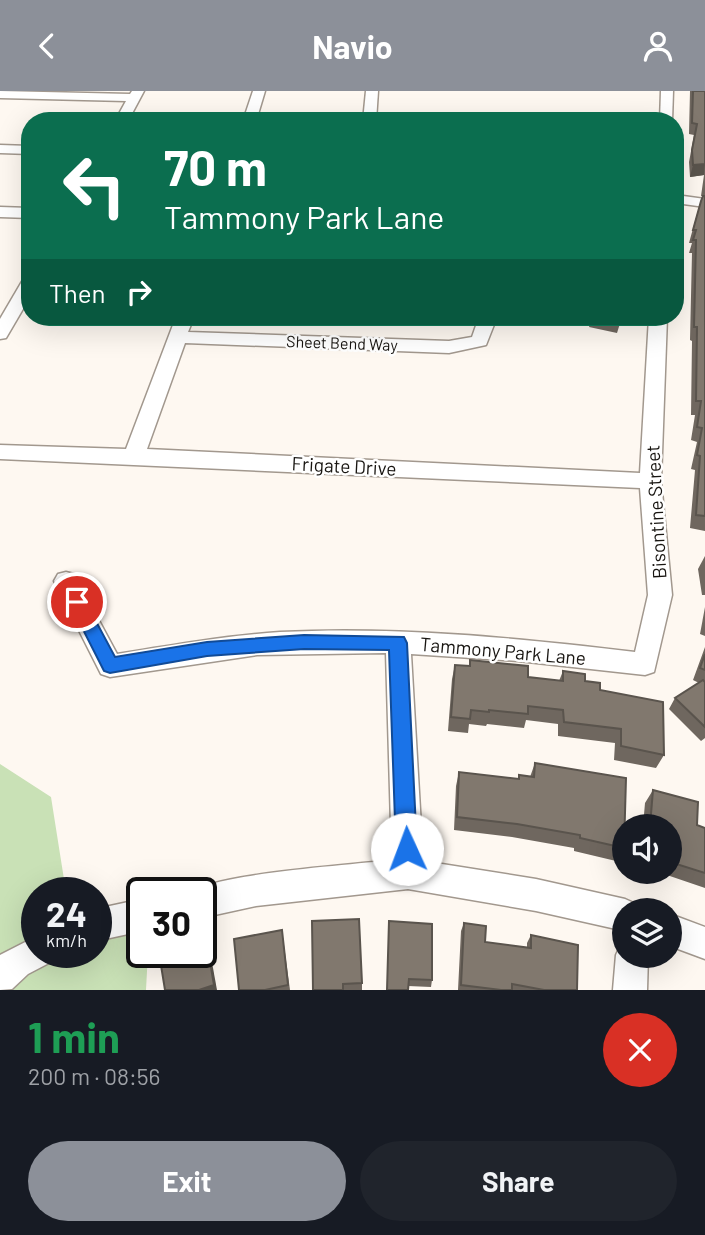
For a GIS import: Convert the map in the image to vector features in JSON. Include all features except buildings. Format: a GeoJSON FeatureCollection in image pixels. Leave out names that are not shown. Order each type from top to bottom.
{"type":"FeatureCollection","features":[{"type":"Feature","properties":{"kind":"street"},"geometry":{"type":"LineString","coordinates":[[252,112],[259,91]]}},
{"type":"Feature","properties":{"kind":"street"},"geometry":{"type":"LineString","coordinates":[[370,112],[372,91]]}},
{"type":"Feature","properties":{"kind":"street"},"geometry":{"type":"LineString","coordinates":[[664,92],[665,112]]}},
{"type":"Feature","properties":{"kind":"street"},"geometry":{"type":"LineString","coordinates":[[0,94],[136,95],[126,112]]}},
{"type":"Feature","properties":{"kind":"street"},"geometry":{"type":"LineString","coordinates":[[0,149],[21,150]]}},
{"type":"Feature","properties":{"kind":"street"},"geometry":{"type":"LineString","coordinates":[[684,200],[705,203]]}},
{"type":"Feature","properties":{"kind":"street"},"geometry":{"type":"LineString","coordinates":[[0,212],[21,213]]}},
{"type":"Feature","properties":{"kind":"street"},"geometry":{"type":"LineString","coordinates":[[0,334],[21,298]]}},
{"type":"Feature","properties":{"kind":"street"},"geometry":{"type":"LineString","coordinates":[[134,456],[182,326]]}},
{"type":"Feature","properties":{"kind":"street","name":"Sheet Bend Way"},"geometry":{"type":"LineString","coordinates":[[178,337],[449,347],[480,341],[485,326]]}},
{"type":"Feature","properties":{"kind":"street","name":"Bisontine Street"},"geometry":{"type":"LineString","coordinates":[[645,664],[660,595],[650,481],[658,326]]}},
{"type":"Feature","properties":{"kind":"street","name":"Frigate Drive"},"geometry":{"type":"LineString","coordinates":[[0,452],[650,481]]}},
{"type":"Feature","properties":{"kind":"street","name":"Tammony Park Lane"},"geometry":{"type":"LineString","coordinates":[[66,580],[110,666],[207,649],[304,642],[516,648],[645,664]]}},
{"type":"Feature","properties":{"kind":"street"},"geometry":{"type":"LineString","coordinates":[[398,643],[408,874]]}},
{"type":"Feature","properties":{"kind":"street"},"geometry":{"type":"LineString","coordinates":[[217,899],[256,891],[408,874],[536,895],[612,912]]}},
{"type":"Feature","properties":{"kind":"street"},"geometry":{"type":"LineString","coordinates":[[682,934],[705,943]]}},
{"type":"Feature","properties":{"kind":"street"},"geometry":{"type":"LineString","coordinates":[[630,990],[631,968]]}},
{"type":"Feature","properties":{"kind":"green space"},"geometry":{"type":"Polygon","coordinates":[[[0,764],[51,797],[64,877],[21,877],[21,968],[112,968],[112,937],[126,932],[126,968],[147,968],[146,990],[0,990],[0,764]]]}},
{"type":"Feature","properties":{"kind":"route"},"geometry":{"type":"LineString","coordinates":[[77,602],[110,666],[207,649],[304,642],[398,643],[407,849]]}}]}
